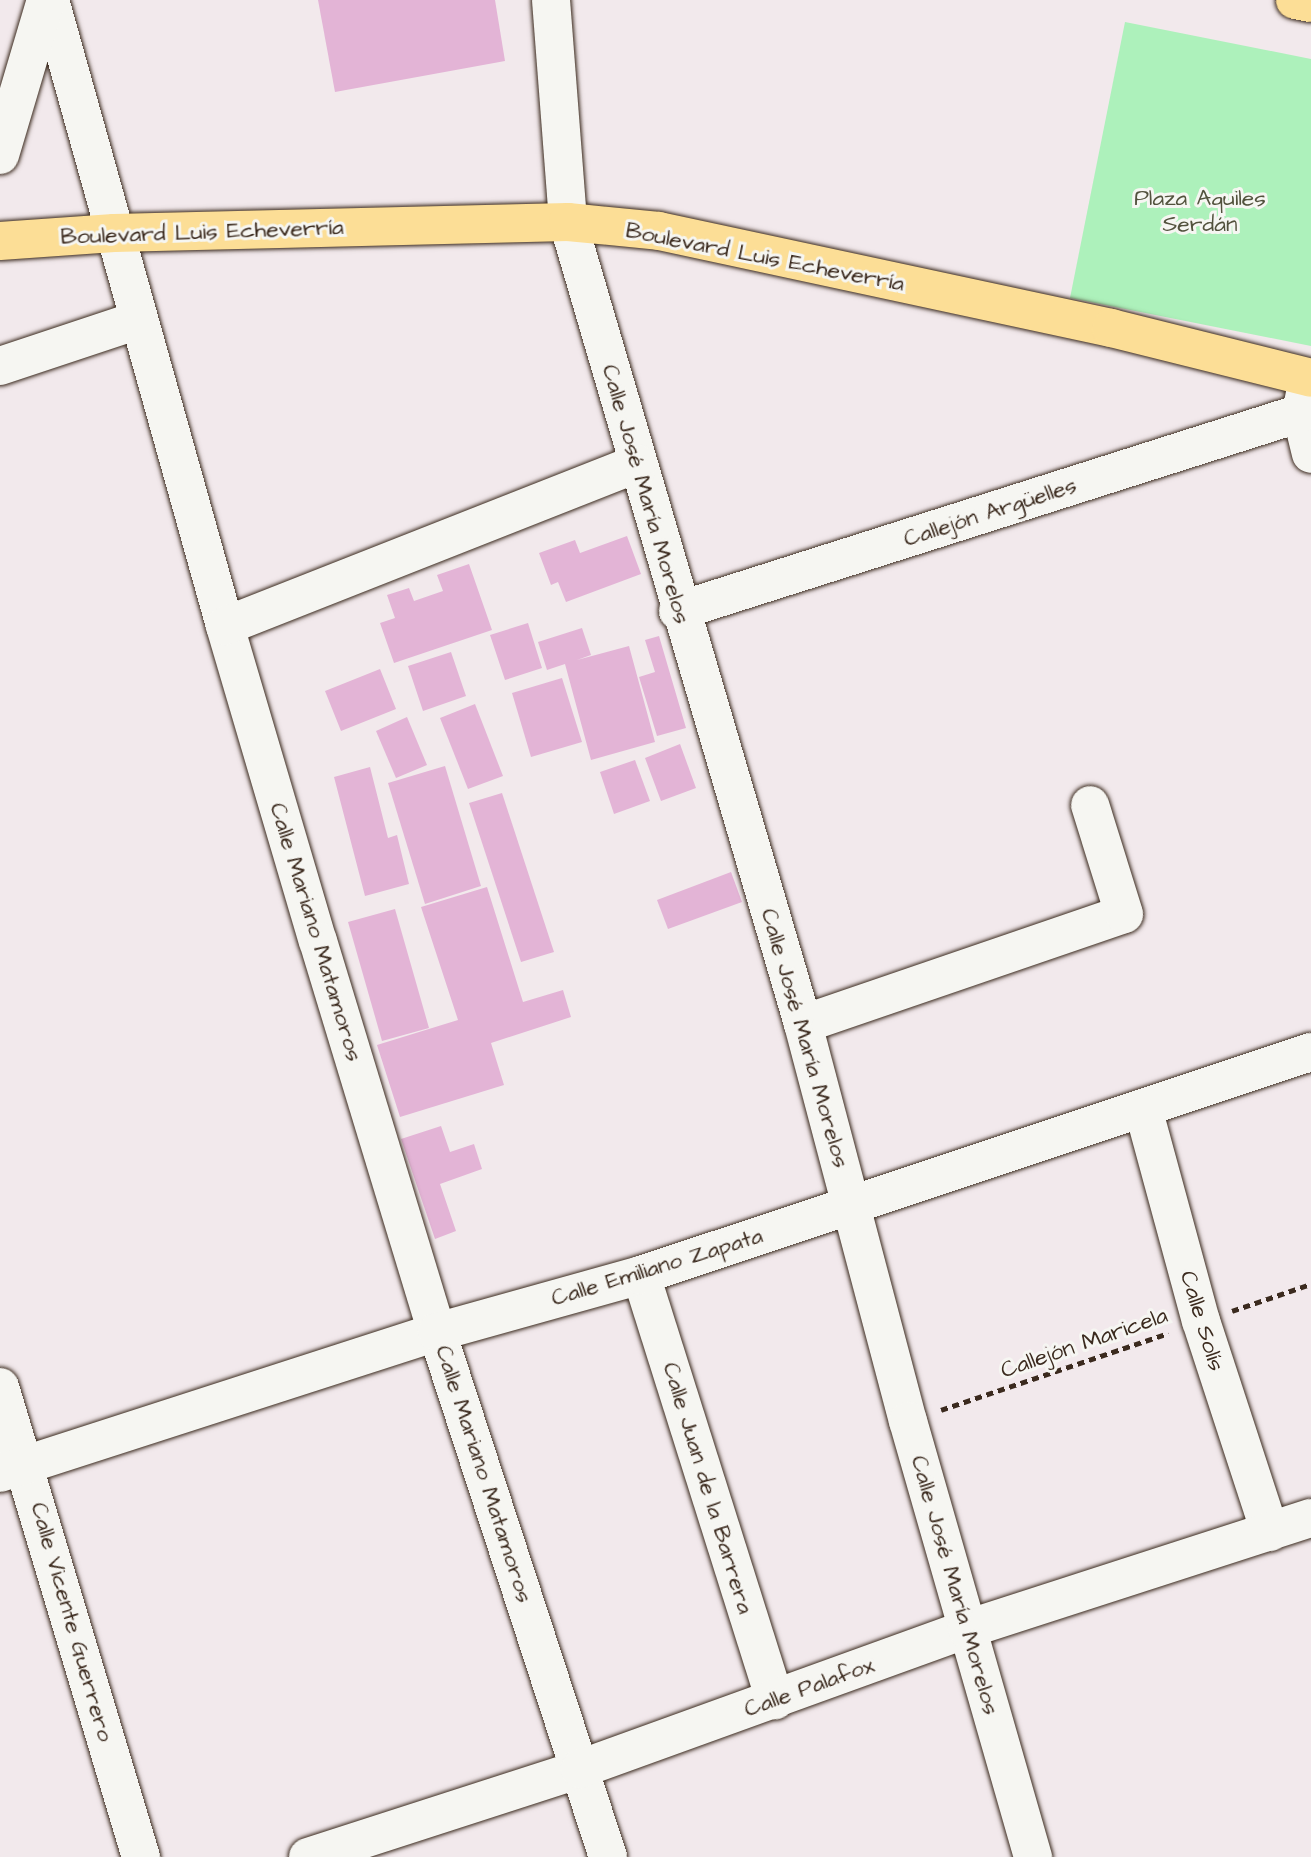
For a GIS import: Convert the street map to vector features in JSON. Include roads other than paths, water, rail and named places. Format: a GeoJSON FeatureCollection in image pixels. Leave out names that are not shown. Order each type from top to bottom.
{"type":"FeatureCollection","features":[{"type":"Feature","properties":{"kind":"main road"},"geometry":{"type":"LineString","coordinates":[[1295,0],[1311,3]]}},
{"type":"Feature","properties":{"kind":"main road","name":"Boulevard Luis Echeverría"},"geometry":{"type":"LineString","coordinates":[[0,241],[114,233],[568,222],[659,231],[1111,328],[1307,389]]}},
{"type":"Feature","properties":{"kind":"street","name":"Calle Mariano Matamoros"},"geometry":{"type":"LineString","coordinates":[[0,155],[48,0]]}},
{"type":"Feature","properties":{"kind":"street","name":"Calle Mariano Matamoros"},"geometry":{"type":"LineString","coordinates":[[48,0],[225,626],[437,1332],[608,1857]]}},
{"type":"Feature","properties":{"kind":"street","name":"Calle José María Morelos"},"geometry":{"type":"LineString","coordinates":[[551,0],[568,222],[678,611],[803,1024],[908,1421],[1034,1857]]}},
{"type":"Feature","properties":{"kind":"street"},"geometry":{"type":"LineString","coordinates":[[0,366],[138,320]]}},
{"type":"Feature","properties":{"kind":"street"},"geometry":{"type":"LineString","coordinates":[[1307,389],[1311,454]]}},
{"type":"Feature","properties":{"kind":"street","name":"Callejón Argüelles"},"geometry":{"type":"LineString","coordinates":[[678,611],[1307,389]]}},
{"type":"Feature","properties":{"kind":"street"},"geometry":{"type":"LineString","coordinates":[[225,626],[637,464]]}},
{"type":"Feature","properties":{"kind":"street"},"geometry":{"type":"LineString","coordinates":[[803,1024],[1124,914],[1090,805]]}},
{"type":"Feature","properties":{"kind":"street","name":"Calle Emiliano Zapata"},"geometry":{"type":"LineString","coordinates":[[13,1469],[437,1332],[641,1275],[1311,1052]]}},
{"type":"Feature","properties":{"kind":"street","name":"Calle Solís"},"geometry":{"type":"LineString","coordinates":[[1143,1108],[1200,1321],[1270,1532]]}},
{"type":"Feature","properties":{"kind":"street","name":"Calle Juan de la Barrera"},"geometry":{"type":"LineString","coordinates":[[641,1275],[775,1700]]}},
{"type":"Feature","properties":{"kind":"street","name":"Calle Vicente Guerrero"},"geometry":{"type":"LineString","coordinates":[[0,1387],[13,1469],[141,1857]]}},
{"type":"Feature","properties":{"kind":"street","name":"Calle Palafox"},"geometry":{"type":"LineString","coordinates":[[308,1857],[580,1769],[967,1629],[1311,1518]]}},
{"type":"Feature","properties":{"kind":"park label","name":"Plaza Aquiles Serdán"},"geometry":{"type":"Point","coordinates":[1200,211]}}]}
